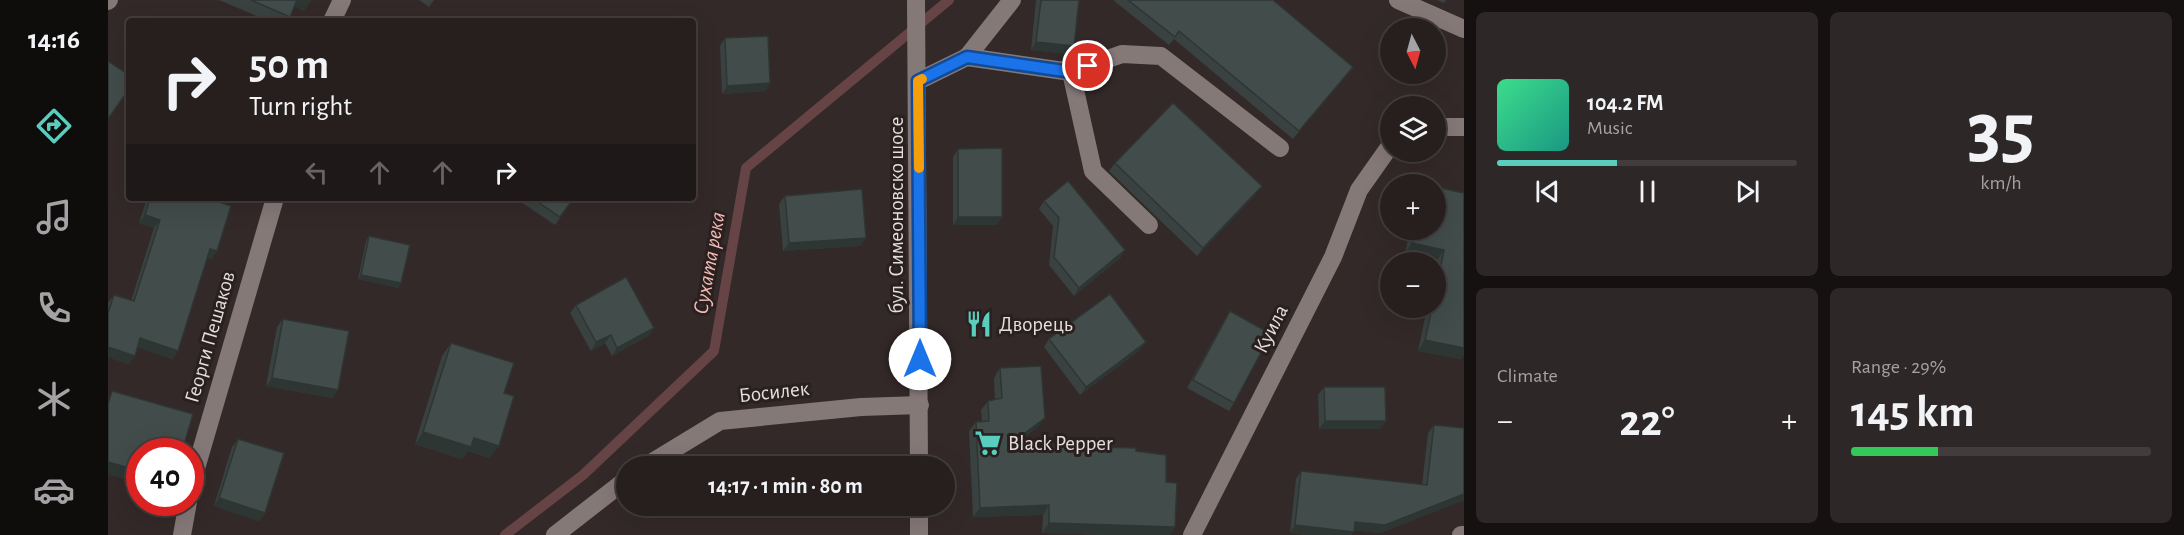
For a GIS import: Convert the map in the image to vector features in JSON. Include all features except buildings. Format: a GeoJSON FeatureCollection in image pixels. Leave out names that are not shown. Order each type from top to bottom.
{"type":"FeatureCollection","features":[{"type":"Feature","properties":{"kind":"street"},"geometry":{"type":"LineString","coordinates":[[333,18],[342,0]]}},
{"type":"Feature","properties":{"kind":"street","name":"бул. Симеоновско шосе"},"geometry":{"type":"LineString","coordinates":[[916,0],[919,456]]}},
{"type":"Feature","properties":{"kind":"street"},"geometry":{"type":"LineString","coordinates":[[918,81],[967,57],[1012,0]]}},
{"type":"Feature","properties":{"kind":"street"},"geometry":{"type":"LineString","coordinates":[[1398,0],[1464,29]]}},
{"type":"Feature","properties":{"kind":"street"},"geometry":{"type":"LineString","coordinates":[[967,57],[1071,72],[1122,54],[1161,56],[1280,147]]}},
{"type":"Feature","properties":{"kind":"street"},"geometry":{"type":"LineString","coordinates":[[1071,72],[1093,171],[1149,225]]}},
{"type":"Feature","properties":{"kind":"street"},"geometry":{"type":"LineString","coordinates":[[1446,127],[1464,127]]}},
{"type":"Feature","properties":{"kind":"street","name":"Куила"},"geometry":{"type":"LineString","coordinates":[[1192,535],[1333,257],[1359,190],[1380,160]]}},
{"type":"Feature","properties":{"kind":"street","name":"Георги Пешаков"},"geometry":{"type":"LineString","coordinates":[[204,441],[274,201]]}},
{"type":"Feature","properties":{"kind":"street","name":"Босилек"},"geometry":{"type":"LineString","coordinates":[[662,456],[720,421],[861,407],[920,405]]}},
{"type":"Feature","properties":{"kind":"street"},"geometry":{"type":"LineString","coordinates":[[555,535],[616,488]]}},
{"type":"Feature","properties":{"kind":"street"},"geometry":{"type":"LineString","coordinates":[[182,535],[185,516]]}},
{"type":"Feature","properties":{"kind":"street"},"geometry":{"type":"LineString","coordinates":[[919,516],[919,535]]}},
{"type":"Feature","properties":{"kind":"waterway","name":"Сухата река"},"geometry":{"type":"LineString","coordinates":[[505,535],[583,475],[714,351],[746,168],[949,0]]}},
{"type":"Feature","properties":{"kind":"slow traffic"},"geometry":{"type":"LineString","coordinates":[[919,168],[918,81],[922,79]]}},
{"type":"Feature","properties":{"kind":"place","name":"Дворець"},"geometry":{"type":"Point","coordinates":[979,324]}},
{"type":"Feature","properties":{"kind":"place","name":"Black Pepper"},"geometry":{"type":"Point","coordinates":[988,443]}},
{"type":"Feature","properties":{"kind":"route"},"geometry":{"type":"LineString","coordinates":[[920,359],[918,81],[967,57],[1071,72],[1088,66]]}}]}
